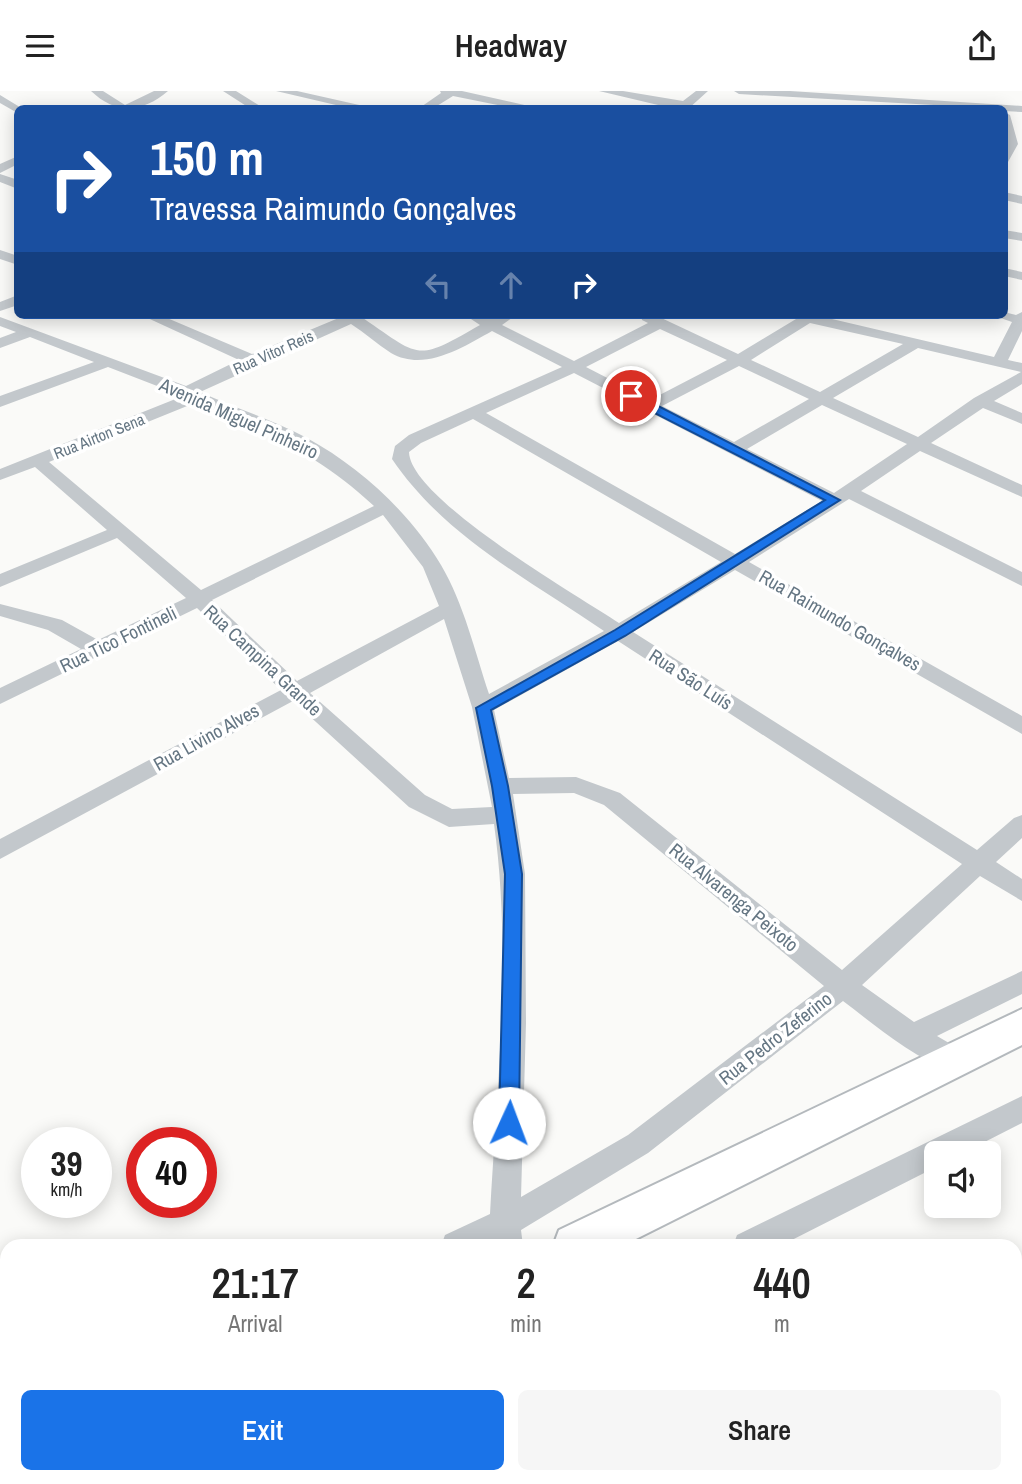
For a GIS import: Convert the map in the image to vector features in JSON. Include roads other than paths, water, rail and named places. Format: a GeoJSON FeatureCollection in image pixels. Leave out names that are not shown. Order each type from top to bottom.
{"type":"FeatureCollection","features":[{"type":"Feature","properties":{"kind":"highway"},"geometry":{"type":"LineString","coordinates":[[589,1239],[1022,1026]]}},
{"type":"Feature","properties":{"kind":"street"},"geometry":{"type":"LineString","coordinates":[[96,91],[118,105]]}},
{"type":"Feature","properties":{"kind":"street"},"geometry":{"type":"LineString","coordinates":[[133,105],[163,91]]}},
{"type":"Feature","properties":{"kind":"street"},"geometry":{"type":"LineString","coordinates":[[228,91],[253,105]]}},
{"type":"Feature","properties":{"kind":"street"},"geometry":{"type":"LineString","coordinates":[[281,91],[352,105]]}},
{"type":"Feature","properties":{"kind":"street"},"geometry":{"type":"LineString","coordinates":[[429,105],[450,91],[518,105]]}},
{"type":"Feature","properties":{"kind":"street"},"geometry":{"type":"LineString","coordinates":[[604,91],[672,105]]}},
{"type":"Feature","properties":{"kind":"street"},"geometry":{"type":"LineString","coordinates":[[684,105],[702,91]]}},
{"type":"Feature","properties":{"kind":"street"},"geometry":{"type":"LineString","coordinates":[[739,91],[950,105]]}},
{"type":"Feature","properties":{"kind":"street"},"geometry":{"type":"LineString","coordinates":[[785,105],[793,96]]}},
{"type":"Feature","properties":{"kind":"street"},"geometry":{"type":"LineString","coordinates":[[999,363],[1021,318]]}},
{"type":"Feature","properties":{"kind":"street"},"geometry":{"type":"LineString","coordinates":[[157,319],[252,360]]}},
{"type":"Feature","properties":{"kind":"street","name":"Rua Vitor Reis"},"geometry":{"type":"LineString","coordinates":[[192,394],[252,360],[346,319]]}},
{"type":"Feature","properties":{"kind":"street"},"geometry":{"type":"LineString","coordinates":[[357,319],[405,354],[425,356],[501,319]]}},
{"type":"Feature","properties":{"kind":"street"},"geometry":{"type":"LineString","coordinates":[[480,319],[734,449],[1022,580]]}},
{"type":"Feature","properties":{"kind":"street"},"geometry":{"type":"LineString","coordinates":[[651,319],[1022,492]]}},
{"type":"Feature","properties":{"kind":"street"},"geometry":{"type":"LineString","coordinates":[[650,406],[739,360],[799,319]]}},
{"type":"Feature","properties":{"kind":"street"},"geometry":{"type":"LineString","coordinates":[[811,319],[1022,369]]}},
{"type":"Feature","properties":{"kind":"street","name":"Avenida Miguel Pinheiro"},"geometry":{"type":"LineString","coordinates":[[0,321],[192,394],[321,454],[350,474],[386,507],[432,566],[450,608],[483,708],[500,786],[513,874],[513,1023],[507,1235]]}},
{"type":"Feature","properties":{"kind":"street"},"geometry":{"type":"LineString","coordinates":[[415,439],[573,367],[660,323]]}},
{"type":"Feature","properties":{"kind":"street"},"geometry":{"type":"LineString","coordinates":[[0,343],[31,332]]}},
{"type":"Feature","properties":{"kind":"street"},"geometry":{"type":"LineString","coordinates":[[734,449],[916,342]]}},
{"type":"Feature","properties":{"kind":"street"},"geometry":{"type":"LineString","coordinates":[[0,403],[105,363]]}},
{"type":"Feature","properties":{"kind":"street"},"geometry":{"type":"LineString","coordinates":[[483,708],[620,633],[841,496],[980,401],[1022,377]]}},
{"type":"Feature","properties":{"kind":"street","name":"Rua Airton Sena"},"geometry":{"type":"LineString","coordinates":[[0,475],[192,394]]}},
{"type":"Feature","properties":{"kind":"street"},"geometry":{"type":"LineString","coordinates":[[980,401],[1022,419]]}},
{"type":"Feature","properties":{"kind":"street","name":"Rua Raimundo Gonçalves"},"geometry":{"type":"LineString","coordinates":[[474,413],[1022,726]]}},
{"type":"Feature","properties":{"kind":"street","name":"Rua São Luís"},"geometry":{"type":"LineString","coordinates":[[415,439],[401,450],[401,459],[440,507],[489,545],[620,633],[1022,891]]}},
{"type":"Feature","properties":{"kind":"street","name":"Rua Campina Grande"},"geometry":{"type":"LineString","coordinates":[[38,461],[200,600],[376,765],[430,810],[449,818],[505,815]]}},
{"type":"Feature","properties":{"kind":"street","name":"Rua Tico Fontineli"},"geometry":{"type":"LineString","coordinates":[[0,697],[386,507]]}},
{"type":"Feature","properties":{"kind":"street"},"geometry":{"type":"LineString","coordinates":[[0,581],[119,531]]}},
{"type":"Feature","properties":{"kind":"street","name":"Rua Livino Alves"},"geometry":{"type":"LineString","coordinates":[[0,850],[294,689],[450,608]]}},
{"type":"Feature","properties":{"kind":"street"},"geometry":{"type":"LineString","coordinates":[[0,610],[55,625],[96,648]]}},
{"type":"Feature","properties":{"kind":"street","name":"Rua Alvarenga Peixoto"},"geometry":{"type":"LineString","coordinates":[[500,786],[576,785],[612,799],[842,986],[911,1036],[951,1059]]}},
{"type":"Feature","properties":{"kind":"street","name":"Rua Pedro Zeferino"},"geometry":{"type":"LineString","coordinates":[[507,1235],[638,1144],[842,986],[1022,824]]}},
{"type":"Feature","properties":{"kind":"street"},"geometry":{"type":"LineString","coordinates":[[911,1036],[1022,982]]}},
{"type":"Feature","properties":{"kind":"street"},"geometry":{"type":"LineString","coordinates":[[762,1239],[1022,1109]]}},
{"type":"Feature","properties":{"kind":"street"},"geometry":{"type":"LineString","coordinates":[[488,1239],[507,1235]]}}]}
